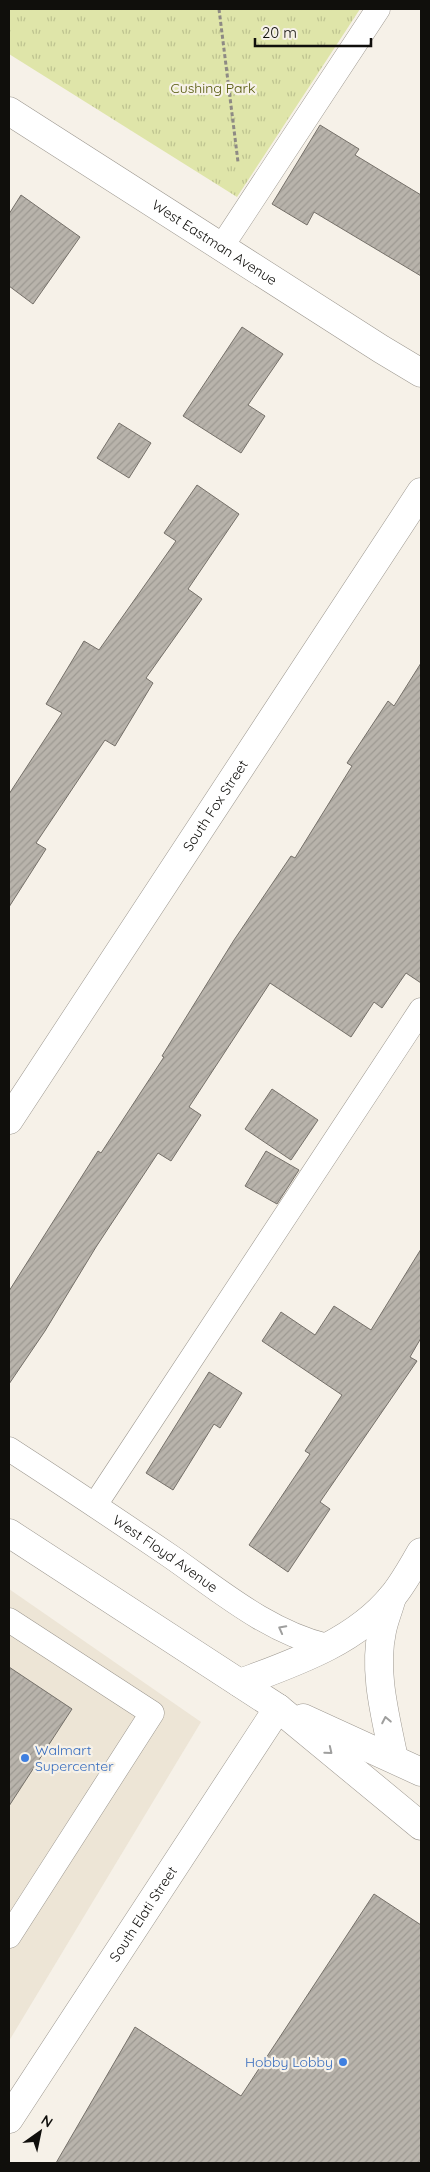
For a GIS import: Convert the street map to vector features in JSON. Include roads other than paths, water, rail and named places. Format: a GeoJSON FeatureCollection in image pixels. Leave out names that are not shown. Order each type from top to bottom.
{"type":"FeatureCollection","features":[{"type":"Feature","properties":{"kind":"street","name":"West Eastman Avenue"},"geometry":{"type":"LineString","coordinates":[[9,111],[381,349],[421,372]]}},
{"type":"Feature","properties":{"kind":"street","name":"South Fox Street"},"geometry":{"type":"LineString","coordinates":[[9,1120],[421,492]]}},
{"type":"Feature","properties":{"kind":"street"},"geometry":{"type":"LineString","coordinates":[[9,1532],[278,1708],[421,1826]]}},
{"type":"Feature","properties":{"kind":"street"},"geometry":{"type":"LineString","coordinates":[[394,1759],[382,1696],[379,1656],[382,1632],[392,1598],[421,1552]]}},
{"type":"Feature","properties":{"kind":"street"},"geometry":{"type":"LineString","coordinates":[[240,1683],[284,1666],[327,1646],[365,1622],[392,1598]]}},
{"type":"Feature","properties":{"kind":"street"},"geometry":{"type":"LineString","coordinates":[[278,1708],[421,1772]]}},
{"type":"Feature","properties":{"kind":"street","name":"South Elati Street"},"geometry":{"type":"LineString","coordinates":[[9,2119],[278,1708]]}},
{"type":"Feature","properties":{"kind":"lane"},"geometry":{"type":"LineString","coordinates":[[222,246],[378,9]]}},
{"type":"Feature","properties":{"kind":"lane"},"geometry":{"type":"LineString","coordinates":[[95,1505],[421,1010]]}},
{"type":"Feature","properties":{"kind":"lane","name":"West Floyd Avenue"},"geometry":{"type":"LineString","coordinates":[[9,1449],[95,1505],[239,1604],[302,1640],[327,1646]]}},
{"type":"Feature","properties":{"kind":"lane"},"geometry":{"type":"LineString","coordinates":[[9,1620],[152,1713],[9,1936]]}},
{"type":"Feature","properties":{"kind":"place","name":"Walmart Supercenter"},"geometry":{"type":"Point","coordinates":[25,1758]}},
{"type":"Feature","properties":{"kind":"place","name":"Hobby Lobby"},"geometry":{"type":"Point","coordinates":[343,2062]}},
{"type":"Feature","properties":{"kind":"park label","name":"Cushing Park"},"geometry":{"type":"Point","coordinates":[213,88]}}]}
